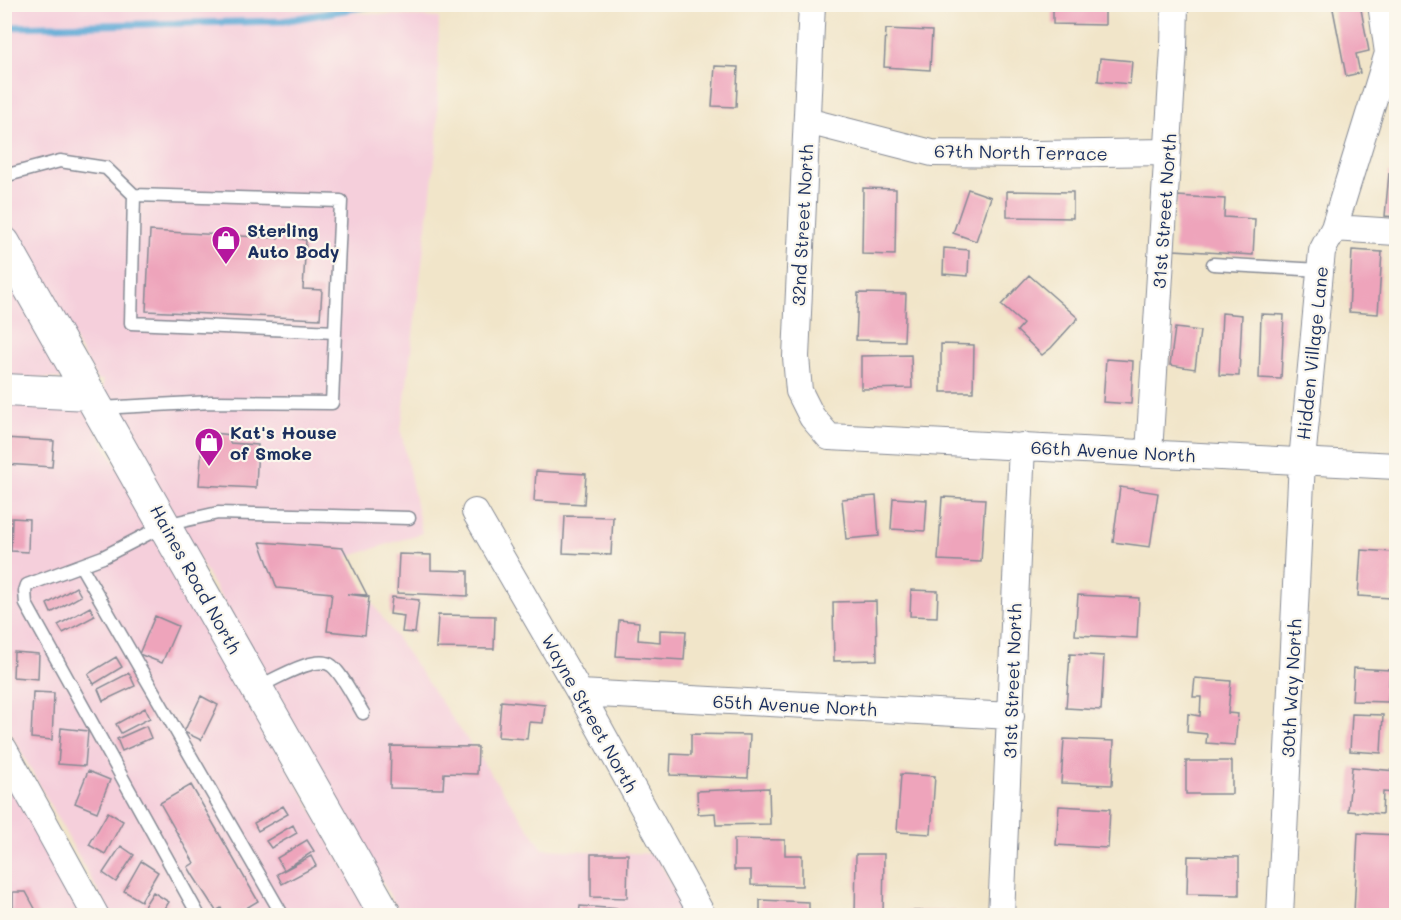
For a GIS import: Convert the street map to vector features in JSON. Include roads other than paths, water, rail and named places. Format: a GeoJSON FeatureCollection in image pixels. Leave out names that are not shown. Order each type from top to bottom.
{"type":"FeatureCollection","features":[{"type":"Feature","properties":{"kind":"street","name":"32nd Street North"},"geometry":{"type":"LineString","coordinates":[[812,4],[796,357],[799,391],[812,417],[830,437]]}},
{"type":"Feature","properties":{"kind":"street","name":"31st Street North"},"geometry":{"type":"LineString","coordinates":[[1149,453],[1175,4]]}},
{"type":"Feature","properties":{"kind":"street","name":"Hidden Village Lane"},"geometry":{"type":"LineString","coordinates":[[1302,461],[1322,251],[1334,228],[1392,53],[1381,4]]}},
{"type":"Feature","properties":{"kind":"street","name":"67th North Terrace"},"geometry":{"type":"LineString","coordinates":[[807,121],[932,153],[1167,152]]}},
{"type":"Feature","properties":{"kind":"street"},"geometry":{"type":"LineString","coordinates":[[1334,228],[1396,232]]}},
{"type":"Feature","properties":{"kind":"street","name":"Haines Road North"},"geometry":{"type":"LineString","coordinates":[[4,243],[386,915]]}},
{"type":"Feature","properties":{"kind":"street"},"geometry":{"type":"LineString","coordinates":[[4,390],[95,401]]}},
{"type":"Feature","properties":{"kind":"street","name":"66th Avenue North"},"geometry":{"type":"LineString","coordinates":[[830,437],[1396,466]]}},
{"type":"Feature","properties":{"kind":"street","name":"31st Street North"},"geometry":{"type":"LineString","coordinates":[[1001,915],[1022,446]]}},
{"type":"Feature","properties":{"kind":"street","name":"30th Way North"},"geometry":{"type":"LineString","coordinates":[[1280,915],[1302,461]]}},
{"type":"Feature","properties":{"kind":"street","name":"Wayne Street North"},"geometry":{"type":"LineString","coordinates":[[475,512],[580,693],[703,915]]}},
{"type":"Feature","properties":{"kind":"street","name":"65th Avenue North"},"geometry":{"type":"LineString","coordinates":[[580,693],[1011,716]]}},
{"type":"Feature","properties":{"kind":"street"},"geometry":{"type":"LineString","coordinates":[[4,750],[96,915]]}},
{"type":"Feature","properties":{"kind":"lane"},"geometry":{"type":"LineString","coordinates":[[4,176],[60,161],[106,168],[134,195],[341,201],[332,403],[95,401]]}},
{"type":"Feature","properties":{"kind":"lane"},"geometry":{"type":"LineString","coordinates":[[134,195],[130,323],[335,332]]}},
{"type":"Feature","properties":{"kind":"lane"},"geometry":{"type":"LineString","coordinates":[[1213,264],[1320,270]]}},
{"type":"Feature","properties":{"kind":"lane"},"geometry":{"type":"LineString","coordinates":[[199,915],[26,603],[27,585],[104,557],[165,525],[218,513],[409,518]]}},
{"type":"Feature","properties":{"kind":"lane"},"geometry":{"type":"LineString","coordinates":[[81,566],[283,915]]}},
{"type":"Feature","properties":{"kind":"lane"},"geometry":{"type":"LineString","coordinates":[[257,687],[308,663],[322,661],[331,664],[339,674],[363,713]]}},
{"type":"Feature","properties":{"kind":"waterway"},"geometry":{"type":"LineString","coordinates":[[4,27],[283,21],[378,4]]}},
{"type":"Feature","properties":{"kind":"place","name":"Sterling Auto Body"},"geometry":{"type":"Point","coordinates":[226,266]}},
{"type":"Feature","properties":{"kind":"place","name":"Kat's House of Smoke"},"geometry":{"type":"Point","coordinates":[209,468]}}]}
